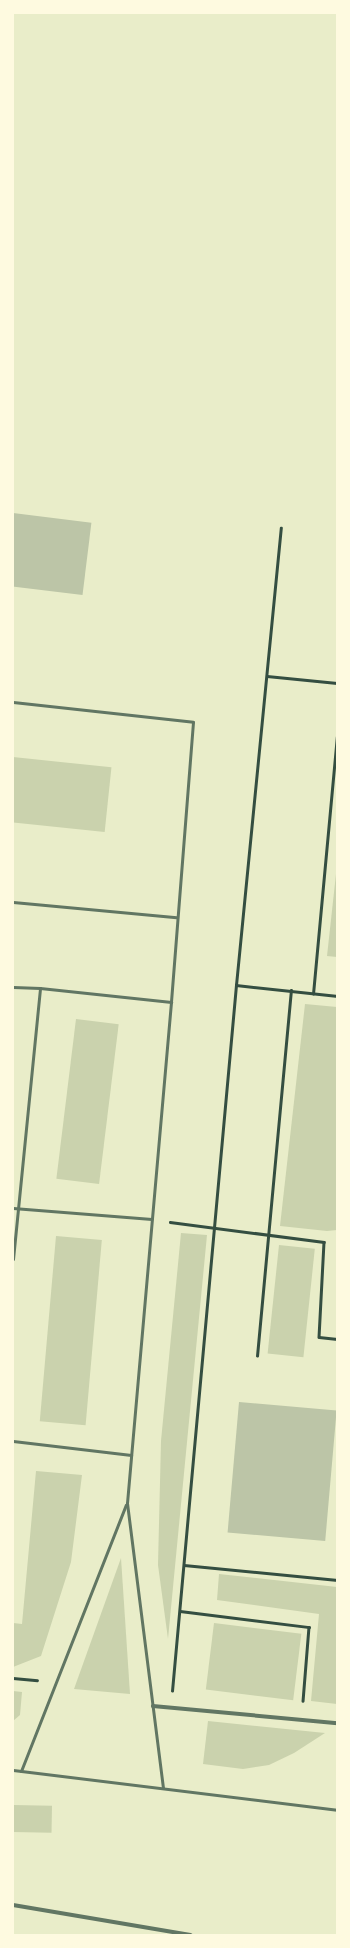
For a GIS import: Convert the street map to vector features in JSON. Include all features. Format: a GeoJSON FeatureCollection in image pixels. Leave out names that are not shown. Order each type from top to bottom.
{"type":"FeatureCollection","features":[{"type":"Feature","properties":{"kind":"street"},"geometry":{"type":"LineString","coordinates":[[153,1706],[337,1723]]}},
{"type":"Feature","properties":{"kind":"street"},"geometry":{"type":"LineString","coordinates":[[13,1905],[190,1935]]}},
{"type":"Feature","properties":{"kind":"lane"},"geometry":{"type":"LineString","coordinates":[[13,702],[192,722],[176,917],[171,1002],[126,1503],[164,1788]]}},
{"type":"Feature","properties":{"kind":"lane"},"geometry":{"type":"LineString","coordinates":[[13,902],[176,917]]}},
{"type":"Feature","properties":{"kind":"lane"},"geometry":{"type":"LineString","coordinates":[[13,987],[40,988],[171,1002]]}},
{"type":"Feature","properties":{"kind":"lane"},"geometry":{"type":"LineString","coordinates":[[13,1260],[40,988]]}},
{"type":"Feature","properties":{"kind":"lane"},"geometry":{"type":"LineString","coordinates":[[13,1208],[152,1220]]}},
{"type":"Feature","properties":{"kind":"lane"},"geometry":{"type":"LineString","coordinates":[[13,1441],[131,1455]]}},
{"type":"Feature","properties":{"kind":"lane"},"geometry":{"type":"LineString","coordinates":[[21,1771],[126,1503]]}},
{"type":"Feature","properties":{"kind":"lane"},"geometry":{"type":"LineString","coordinates":[[13,1770],[164,1788],[337,1812]]}},
{"type":"Feature","properties":{"kind":"path"},"geometry":{"type":"LineString","coordinates":[[170,1707],[180,1611],[236,985],[281,528]]}},
{"type":"Feature","properties":{"kind":"path"},"geometry":{"type":"LineString","coordinates":[[267,676],[337,683]]}},
{"type":"Feature","properties":{"kind":"path"},"geometry":{"type":"LineString","coordinates":[[313,994],[337,737]]}},
{"type":"Feature","properties":{"kind":"path"},"geometry":{"type":"LineString","coordinates":[[236,985],[337,996]]}},
{"type":"Feature","properties":{"kind":"path"},"geometry":{"type":"LineString","coordinates":[[257,1356],[291,991]]}},
{"type":"Feature","properties":{"kind":"path"},"geometry":{"type":"LineString","coordinates":[[152,1220],[324,1242],[319,1337],[337,1339]]}},
{"type":"Feature","properties":{"kind":"path"},"geometry":{"type":"LineString","coordinates":[[184,1566],[337,1580]]}},
{"type":"Feature","properties":{"kind":"path"},"geometry":{"type":"LineString","coordinates":[[180,1611],[309,1627],[302,1719]]}},
{"type":"Feature","properties":{"kind":"path"},"geometry":{"type":"LineString","coordinates":[[13,1678],[56,1682]]}},
{"type":"Feature","properties":{"kind":"green space"},"geometry":{"type":"Polygon","coordinates":[[[13,757],[111,767],[105,832],[13,822],[13,757]]]}},
{"type":"Feature","properties":{"kind":"green space"},"geometry":{"type":"Polygon","coordinates":[[[337,865],[337,957],[327,956],[337,865]]]}},
{"type":"Feature","properties":{"kind":"green space"},"geometry":{"type":"Polygon","coordinates":[[[305,1004],[337,1007],[337,1230],[327,1231],[280,1226],[305,1004]]]}},
{"type":"Feature","properties":{"kind":"green space"},"geometry":{"type":"Polygon","coordinates":[[[76,1019],[119,1024],[99,1184],[56,1179],[76,1019]]]}},
{"type":"Feature","properties":{"kind":"green space"},"geometry":{"type":"Polygon","coordinates":[[[181,1233],[207,1235],[168,1639],[158,1565],[161,1441],[181,1233]]]}},
{"type":"Feature","properties":{"kind":"green space"},"geometry":{"type":"Polygon","coordinates":[[[56,1236],[102,1240],[86,1425],[40,1421],[56,1236]]]}},
{"type":"Feature","properties":{"kind":"green space"},"geometry":{"type":"Polygon","coordinates":[[[279,1245],[315,1249],[303,1357],[268,1353],[279,1245]]]}},
{"type":"Feature","properties":{"kind":"green space"},"geometry":{"type":"Polygon","coordinates":[[[36,1471],[82,1475],[71,1562],[41,1656],[13,1667],[13,1623],[22,1624],[36,1471]]]}},
{"type":"Feature","properties":{"kind":"green space"},"geometry":{"type":"Polygon","coordinates":[[[121,1558],[130,1694],[74,1689],[121,1558]]]}},
{"type":"Feature","properties":{"kind":"green space"},"geometry":{"type":"Polygon","coordinates":[[[219,1574],[337,1587],[337,1704],[311,1701],[319,1614],[217,1600],[219,1574]]]}},
{"type":"Feature","properties":{"kind":"green space"},"geometry":{"type":"Polygon","coordinates":[[[214,1623],[301,1634],[293,1700],[206,1690],[214,1623]]]}},
{"type":"Feature","properties":{"kind":"green space"},"geometry":{"type":"Polygon","coordinates":[[[13,1691],[22,1692],[20,1715],[13,1721],[13,1691]]]}},
{"type":"Feature","properties":{"kind":"green space"},"geometry":{"type":"Polygon","coordinates":[[[208,1721],[325,1733],[294,1753],[269,1765],[243,1769],[203,1764],[208,1721]]]}},
{"type":"Feature","properties":{"kind":"green space"},"geometry":{"type":"Polygon","coordinates":[[[13,1805],[52,1806],[52,1833],[13,1832],[13,1805]]]}},
{"type":"Feature","properties":{"kind":"building"},"geometry":{"type":"Polygon","coordinates":[[[13,513],[91,523],[83,595],[13,587],[13,513]]]}},
{"type":"Feature","properties":{"kind":"building"},"geometry":{"type":"Polygon","coordinates":[[[239,1402],[337,1411],[325,1541],[228,1533],[239,1402]]]}}]}
